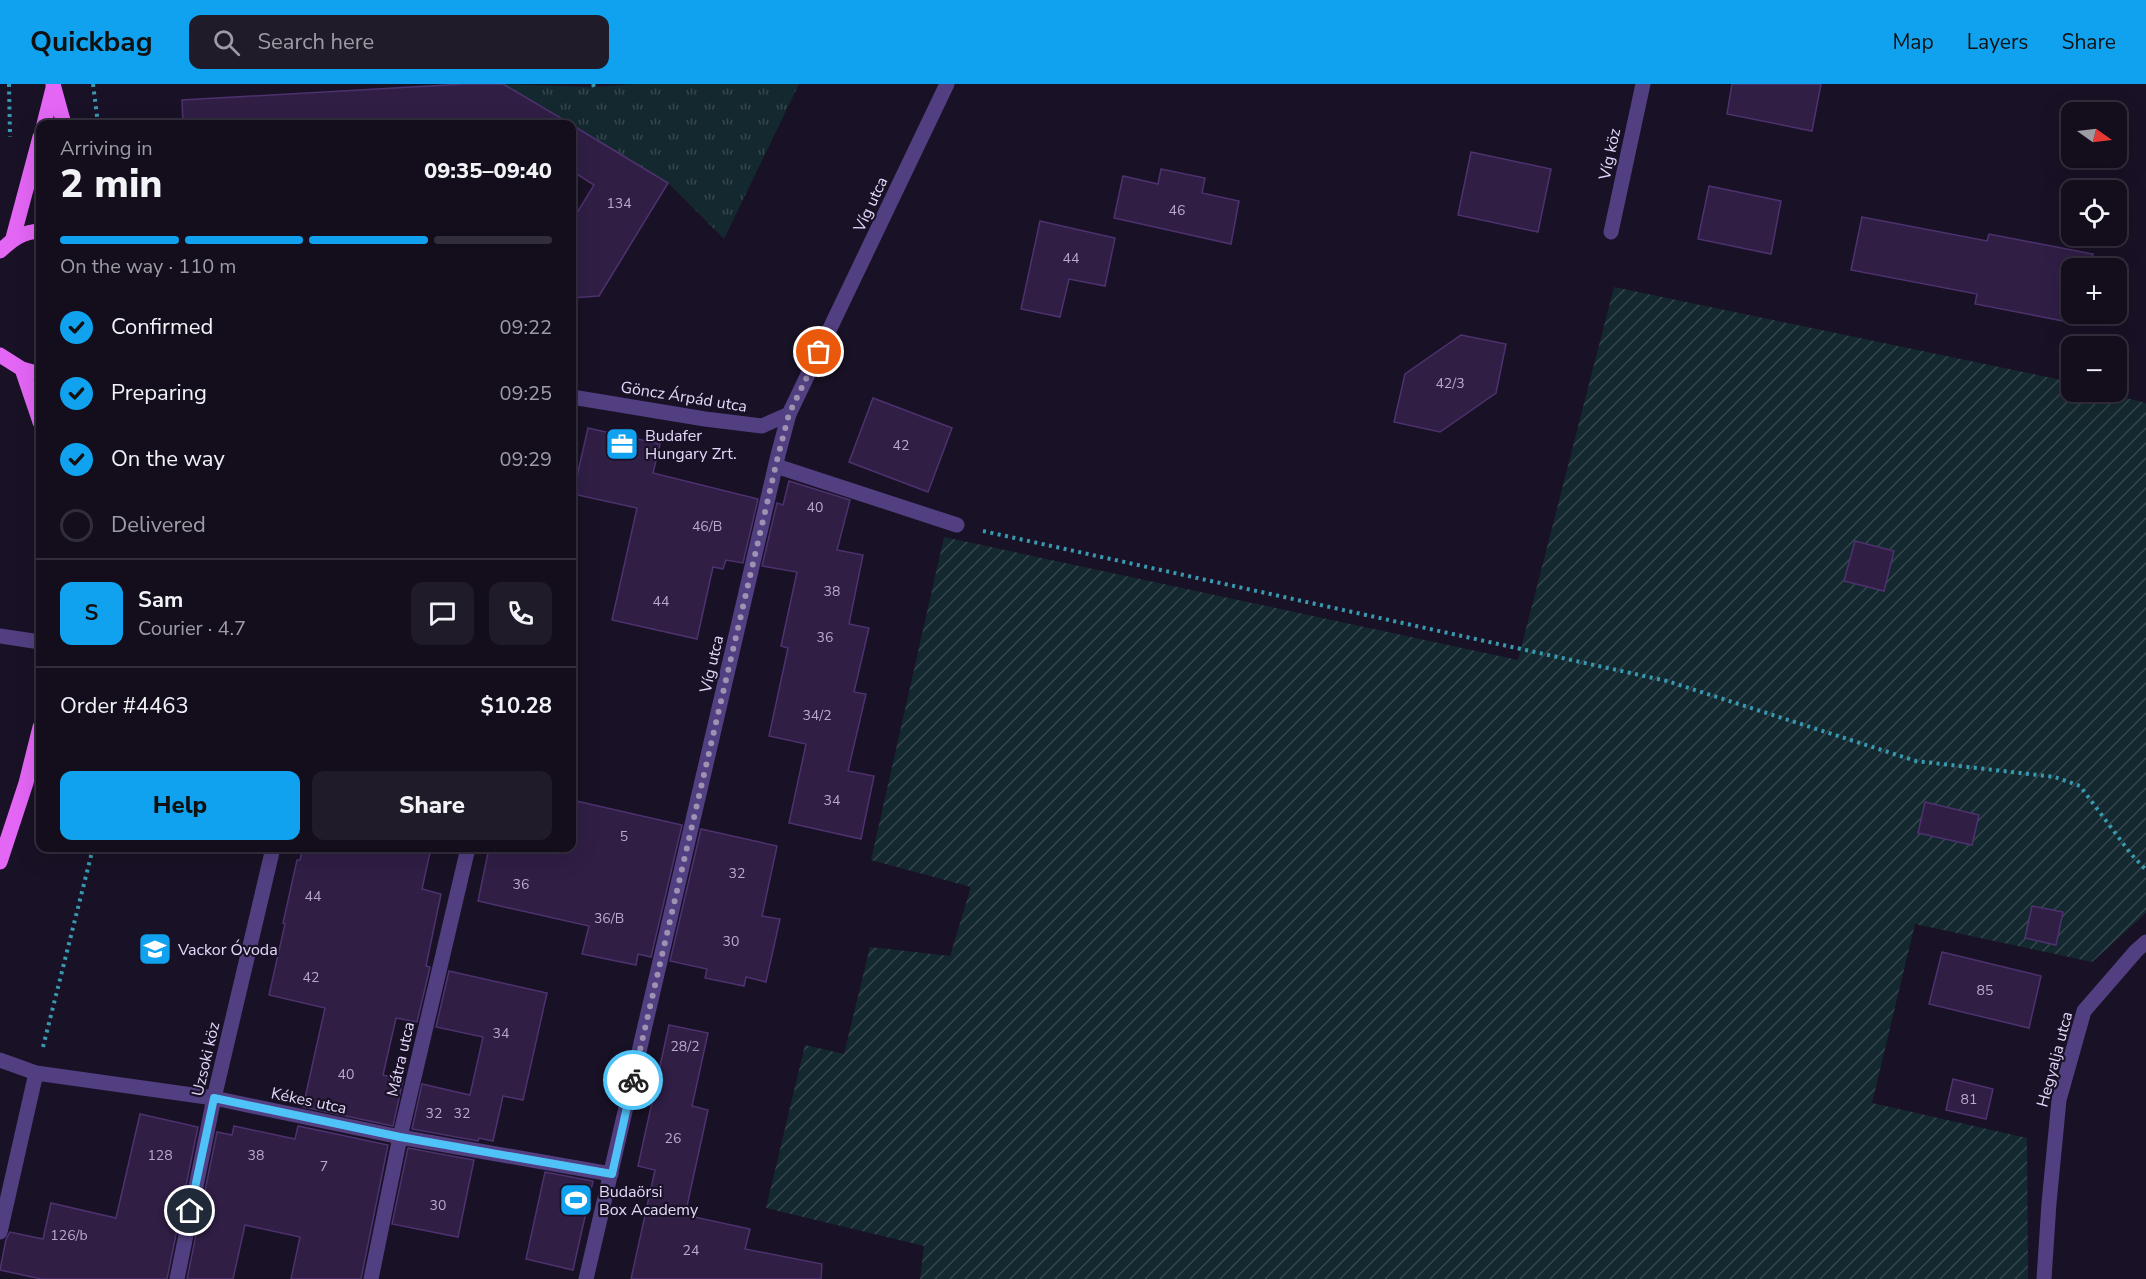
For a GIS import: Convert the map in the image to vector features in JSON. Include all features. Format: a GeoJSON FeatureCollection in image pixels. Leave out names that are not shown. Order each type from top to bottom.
{"type":"FeatureCollection","features":[{"type":"Feature","properties":{"kind":"main road"},"geometry":{"type":"LineString","coordinates":[[45,120],[53,86]]}},
{"type":"Feature","properties":{"kind":"main road"},"geometry":{"type":"LineString","coordinates":[[53,86],[63,120]]}},
{"type":"Feature","properties":{"kind":"main road"},"geometry":{"type":"LineString","coordinates":[[14,238],[36,153]]}},
{"type":"Feature","properties":{"kind":"main road"},"geometry":{"type":"LineString","coordinates":[[0,251],[14,238],[36,231]]}},
{"type":"Feature","properties":{"kind":"main road"},"geometry":{"type":"LineString","coordinates":[[0,355],[22,369],[36,373]]}},
{"type":"Feature","properties":{"kind":"main road"},"geometry":{"type":"LineString","coordinates":[[22,369],[36,410]]}},
{"type":"Feature","properties":{"kind":"main road"},"geometry":{"type":"LineString","coordinates":[[0,862],[26,783],[36,744]]}},
{"type":"Feature","properties":{"kind":"street","name":"Víg utca"},"geometry":{"type":"LineString","coordinates":[[586,1279],[789,414],[947,84]]}},
{"type":"Feature","properties":{"kind":"street","name":"Víg köz"},"geometry":{"type":"LineString","coordinates":[[1611,232],[1643,84]]}},
{"type":"Feature","properties":{"kind":"street","name":"Göncz Árpád utca"},"geometry":{"type":"LineString","coordinates":[[576,401],[762,426],[789,414]]}},
{"type":"Feature","properties":{"kind":"street"},"geometry":{"type":"LineString","coordinates":[[776,466],[957,525]]}},
{"type":"Feature","properties":{"kind":"street"},"geometry":{"type":"LineString","coordinates":[[0,636],[36,641]]}},
{"type":"Feature","properties":{"kind":"street","name":"Uzsoki köz"},"geometry":{"type":"LineString","coordinates":[[177,1279],[214,1098],[272,852]]}},
{"type":"Feature","properties":{"kind":"street","name":"Mátra utca"},"geometry":{"type":"LineString","coordinates":[[371,1279],[400,1137],[467,852]]}},
{"type":"Feature","properties":{"kind":"street","name":"Hegyalja utca"},"geometry":{"type":"LineString","coordinates":[[2044,1279],[2059,1100],[2084,1011],[2146,942]]}},
{"type":"Feature","properties":{"kind":"street","name":"Kékes utca"},"geometry":{"type":"LineString","coordinates":[[0,1060],[36,1072],[214,1098],[400,1137],[612,1174]]}},
{"type":"Feature","properties":{"kind":"street"},"geometry":{"type":"LineString","coordinates":[[0,1232],[36,1072]]}},
{"type":"Feature","properties":{"kind":"path"},"geometry":{"type":"LineString","coordinates":[[9,84],[10,144]]}},
{"type":"Feature","properties":{"kind":"path"},"geometry":{"type":"LineString","coordinates":[[93,84],[98,120]]}},
{"type":"Feature","properties":{"kind":"path"},"geometry":{"type":"LineString","coordinates":[[957,525],[1667,681],[1916,761],[2055,777],[2080,786],[2131,854],[2146,870]]}},
{"type":"Feature","properties":{"kind":"path"},"geometry":{"type":"LineString","coordinates":[[36,1072],[92,852]]}},
{"type":"Feature","properties":{"kind":"green space"},"geometry":{"type":"Polygon","coordinates":[[[503,84],[594,87],[636,84],[799,84],[724,239],[668,183],[576,128],[576,120],[563,120],[503,84]]]}},
{"type":"Feature","properties":{"kind":"green space"},"geometry":{"type":"Polygon","coordinates":[[[1614,287],[2057,379],[2061,380],[2061,402],[2127,402],[2127,398],[2146,403],[2146,913],[2092,962],[1915,924],[1872,1103],[2027,1138],[2028,1279],[920,1279],[924,1246],[766,1208],[805,1045],[844,1054],[870,947],[950,956],[971,887],[871,860],[944,537],[1518,660],[1614,287]]]}},
{"type":"Feature","properties":{"kind":"building"},"geometry":{"type":"Polygon","coordinates":[[[464,84],[503,84],[564,120],[183,120],[182,100],[464,84]]]}},
{"type":"Feature","properties":{"kind":"building"},"geometry":{"type":"Polygon","coordinates":[[[1732,84],[1821,84],[1812,131],[1727,114],[1732,84]]]}},
{"type":"Feature","properties":{"kind":"building"},"geometry":{"type":"Polygon","coordinates":[[[576,127],[668,183],[599,296],[576,298],[576,214],[594,185],[576,174],[576,127]]]}},
{"type":"Feature","properties":{"kind":"building"},"geometry":{"type":"Polygon","coordinates":[[[1471,152],[1551,169],[1538,232],[1458,215],[1471,152]]]}},
{"type":"Feature","properties":{"kind":"building"},"geometry":{"type":"Polygon","coordinates":[[[1161,169],[1205,178],[1202,193],[1239,201],[1231,244],[1114,218],[1123,176],[1158,184],[1161,169]]]}},
{"type":"Feature","properties":{"kind":"building"},"geometry":{"type":"Polygon","coordinates":[[[1709,186],[1781,201],[1771,254],[1698,239],[1709,186]]]}},
{"type":"Feature","properties":{"kind":"building"},"geometry":{"type":"Polygon","coordinates":[[[1862,217],[1987,241],[1989,234],[2093,254],[2092,258],[2061,258],[2061,321],[1975,304],[1977,294],[1851,270],[1862,217]]]}},
{"type":"Feature","properties":{"kind":"building"},"geometry":{"type":"Polygon","coordinates":[[[1040,221],[1115,238],[1105,286],[1069,279],[1060,317],[1021,309],[1040,221]]]}},
{"type":"Feature","properties":{"kind":"building"},"geometry":{"type":"Polygon","coordinates":[[[1461,335],[1506,344],[1496,393],[1440,432],[1394,422],[1405,374],[1461,335]]]}},
{"type":"Feature","properties":{"kind":"building"},"geometry":{"type":"Polygon","coordinates":[[[873,398],[952,428],[928,492],[849,462],[873,398]]]}},
{"type":"Feature","properties":{"kind":"building"},"geometry":{"type":"Polygon","coordinates":[[[588,428],[660,444],[653,473],[758,499],[743,563],[726,560],[723,569],[713,567],[697,639],[612,620],[637,508],[576,495],[576,481],[588,428]]]}},
{"type":"Feature","properties":{"kind":"building"},"geometry":{"type":"Polygon","coordinates":[[[789,481],[850,500],[837,550],[863,555],[849,624],[869,628],[854,692],[866,694],[848,771],[874,776],[861,839],[789,823],[806,744],[769,736],[788,648],[781,646],[797,572],[762,566],[777,503],[783,505],[789,481]]]}},
{"type":"Feature","properties":{"kind":"building"},"geometry":{"type":"Polygon","coordinates":[[[1855,541],[1894,551],[1884,591],[1844,581],[1855,541]]]}},
{"type":"Feature","properties":{"kind":"building"},"geometry":{"type":"Polygon","coordinates":[[[576,801],[682,825],[651,957],[638,954],[636,965],[582,954],[589,926],[478,901],[488,852],[576,852],[576,801]]]}},
{"type":"Feature","properties":{"kind":"building"},"geometry":{"type":"Polygon","coordinates":[[[1925,802],[1979,815],[1972,845],[1918,833],[1925,802]]]}},
{"type":"Feature","properties":{"kind":"building"},"geometry":{"type":"Polygon","coordinates":[[[701,829],[777,846],[762,916],[780,919],[766,982],[746,977],[744,986],[705,978],[707,969],[670,961],[701,829]]]}},
{"type":"Feature","properties":{"kind":"building"},"geometry":{"type":"Polygon","coordinates":[[[302,852],[430,852],[422,889],[441,894],[426,966],[430,967],[417,1022],[396,1018],[383,1075],[403,1080],[393,1126],[303,1107],[325,1008],[269,995],[297,860],[300,860],[302,852]]]}},
{"type":"Feature","properties":{"kind":"building"},"geometry":{"type":"Polygon","coordinates":[[[2032,906],[2063,912],[2056,945],[2025,938],[2032,906]]]}},
{"type":"Feature","properties":{"kind":"building"},"geometry":{"type":"Polygon","coordinates":[[[1942,952],[2041,976],[2029,1028],[1929,1004],[1942,952]]]}},
{"type":"Feature","properties":{"kind":"building"},"geometry":{"type":"Polygon","coordinates":[[[449,971],[547,993],[523,1100],[503,1096],[493,1141],[479,1138],[478,1141],[412,1129],[422,1084],[470,1095],[483,1037],[436,1027],[449,971]]]}},
{"type":"Feature","properties":{"kind":"building"},"geometry":{"type":"Polygon","coordinates":[[[669,1025],[708,1033],[692,1106],[708,1110],[685,1215],[750,1229],[745,1249],[822,1264],[821,1279],[631,1279],[655,1170],[638,1166],[669,1025]]]}},
{"type":"Feature","properties":{"kind":"building"},"geometry":{"type":"Polygon","coordinates":[[[1953,1079],[1993,1089],[1986,1119],[1946,1110],[1953,1079]]]}},
{"type":"Feature","properties":{"kind":"building"},"geometry":{"type":"Polygon","coordinates":[[[140,1114],[198,1127],[167,1279],[41,1279],[0,1270],[6,1239],[10,1232],[43,1239],[51,1203],[116,1218],[140,1114]]]}},
{"type":"Feature","properties":{"kind":"building"},"geometry":{"type":"Polygon","coordinates":[[[234,1126],[295,1139],[298,1126],[388,1145],[361,1279],[291,1279],[300,1237],[245,1225],[233,1279],[187,1279],[217,1132],[232,1135],[234,1126]]]}},
{"type":"Feature","properties":{"kind":"building"},"geometry":{"type":"Polygon","coordinates":[[[408,1148],[474,1160],[458,1237],[392,1224],[408,1148]]]}},
{"type":"Feature","properties":{"kind":"building"},"geometry":{"type":"Polygon","coordinates":[[[545,1172],[593,1181],[573,1270],[526,1259],[545,1172]]]}},
{"type":"Feature","properties":{"kind":"way so far"},"geometry":{"type":"LineString","coordinates":[[633,1080],[778,456],[789,414],[819,352]]}},
{"type":"Feature","properties":{"kind":"place","name":"Budafer Hungary Zrt."},"geometry":{"type":"Point","coordinates":[622,444]}},
{"type":"Feature","properties":{"kind":"place","name":"Vackor Óvoda"},"geometry":{"type":"Point","coordinates":[155,949]}},
{"type":"Feature","properties":{"kind":"place","name":"Budaörsi Box Academy"},"geometry":{"type":"Point","coordinates":[576,1200]}},
{"type":"Feature","properties":{"kind":"route"},"geometry":{"type":"LineString","coordinates":[[190,1211],[214,1098],[400,1137],[612,1174],[633,1080]]}}]}
